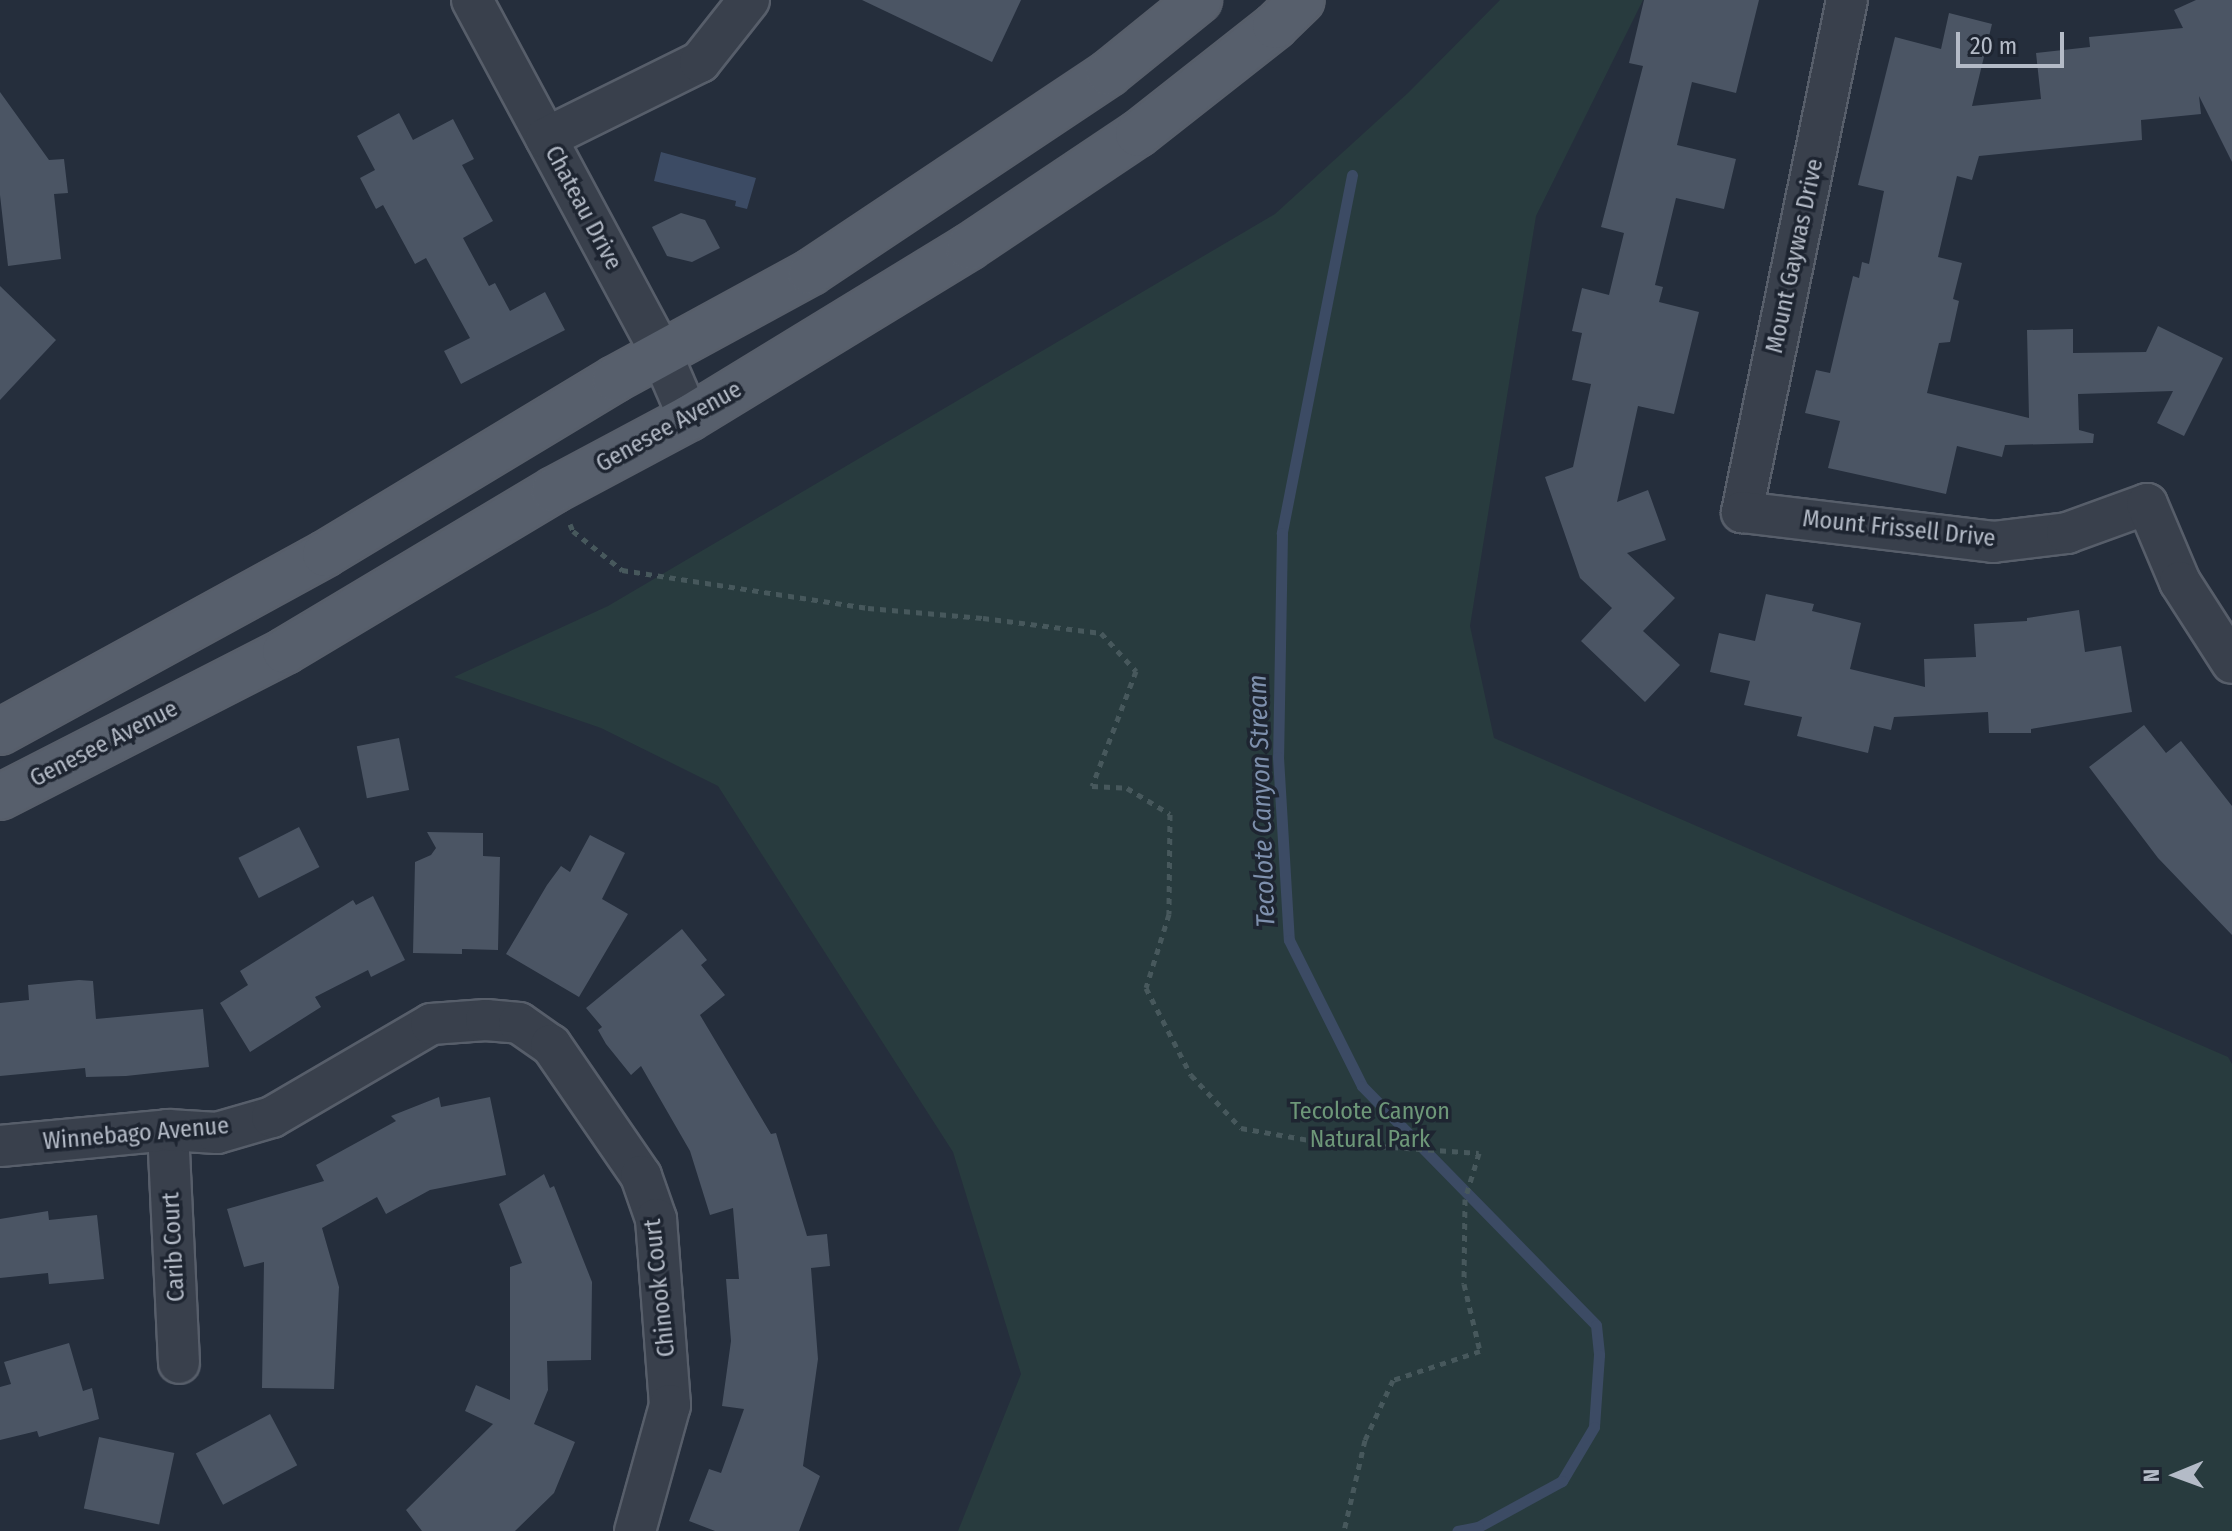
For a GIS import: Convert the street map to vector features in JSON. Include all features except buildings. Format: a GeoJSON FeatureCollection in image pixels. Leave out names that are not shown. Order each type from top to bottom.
{"type":"FeatureCollection","features":[{"type":"Feature","properties":{"kind":"main road"},"geometry":{"type":"LineString","coordinates":[[0,732],[325,554],[661,353],[811,272],[946,185],[1109,73],[1199,0]]}},
{"type":"Feature","properties":{"kind":"main road","name":"Genesee Avenue"},"geometry":{"type":"LineString","coordinates":[[0,797],[285,651],[554,490],[689,418],[969,247],[1138,134],[1275,26],[1302,0]]}},
{"type":"Feature","properties":{"kind":"street","name":"Chateau Drive"},"geometry":{"type":"LineString","coordinates":[[472,0],[661,353],[689,418]]}},
{"type":"Feature","properties":{"kind":"street"},"geometry":{"type":"LineString","coordinates":[[546,138],[700,62],[749,0]]}},
{"type":"Feature","properties":{"kind":"street","name":"Mount Gaywas Drive"},"geometry":{"type":"LineString","coordinates":[[1742,512],[1847,0]]}},
{"type":"Feature","properties":{"kind":"street","name":"Mount Frissell Drive"},"geometry":{"type":"LineString","coordinates":[[1742,512],[1993,542],[2067,533],[2147,504],[2180,582],[2232,663]]}},
{"type":"Feature","properties":{"kind":"street","name":"Winnebago Avenue"},"geometry":{"type":"LineString","coordinates":[[0,1146],[168,1130],[217,1133],[272,1117],[431,1024],[486,1020]]}},
{"type":"Feature","properties":{"kind":"street","name":"Chinook Court"},"geometry":{"type":"LineString","coordinates":[[486,1020],[519,1023],[551,1045],[641,1176],[656,1219],[670,1405],[635,1531]]}},
{"type":"Feature","properties":{"kind":"street","name":"Carib Court"},"geometry":{"type":"LineString","coordinates":[[168,1130],[179,1363]]}},
{"type":"Feature","properties":{"kind":"path"},"geometry":{"type":"LineString","coordinates":[[554,490],[573,531],[622,570],[868,608],[1101,633],[1136,671],[1092,786],[1127,788],[1170,814],[1169,914],[1146,988],[1191,1075],[1241,1128],[1320,1142],[1479,1153],[1465,1199],[1464,1284],[1480,1351],[1393,1380],[1365,1440],[1344,1531]]}},
{"type":"Feature","properties":{"kind":"green space","name":"Tecolote Canyon Natural Park"},"geometry":{"type":"Polygon","coordinates":[[[1500,0],[1643,0],[1536,216],[1470,626],[1494,738],[2228,1057],[2232,1064],[2232,1531],[958,1531],[1021,1374],[953,1152],[718,786],[601,728],[454,677],[608,606],[1275,214],[1409,92],[1500,0]]]}},
{"type":"Feature","properties":{"kind":"water"},"geometry":{"type":"Polygon","coordinates":[[[661,152],[756,178],[747,209],[735,206],[736,201],[654,181],[661,152]]]}},
{"type":"Feature","properties":{"kind":"waterway","name":"Tecolote Canyon Stream"},"geometry":{"type":"LineString","coordinates":[[1352,175],[1282,533],[1278,757],[1289,940],[1362,1086],[1596,1325],[1599,1355],[1594,1427],[1562,1481],[1478,1527],[1457,1531]]}}]}
